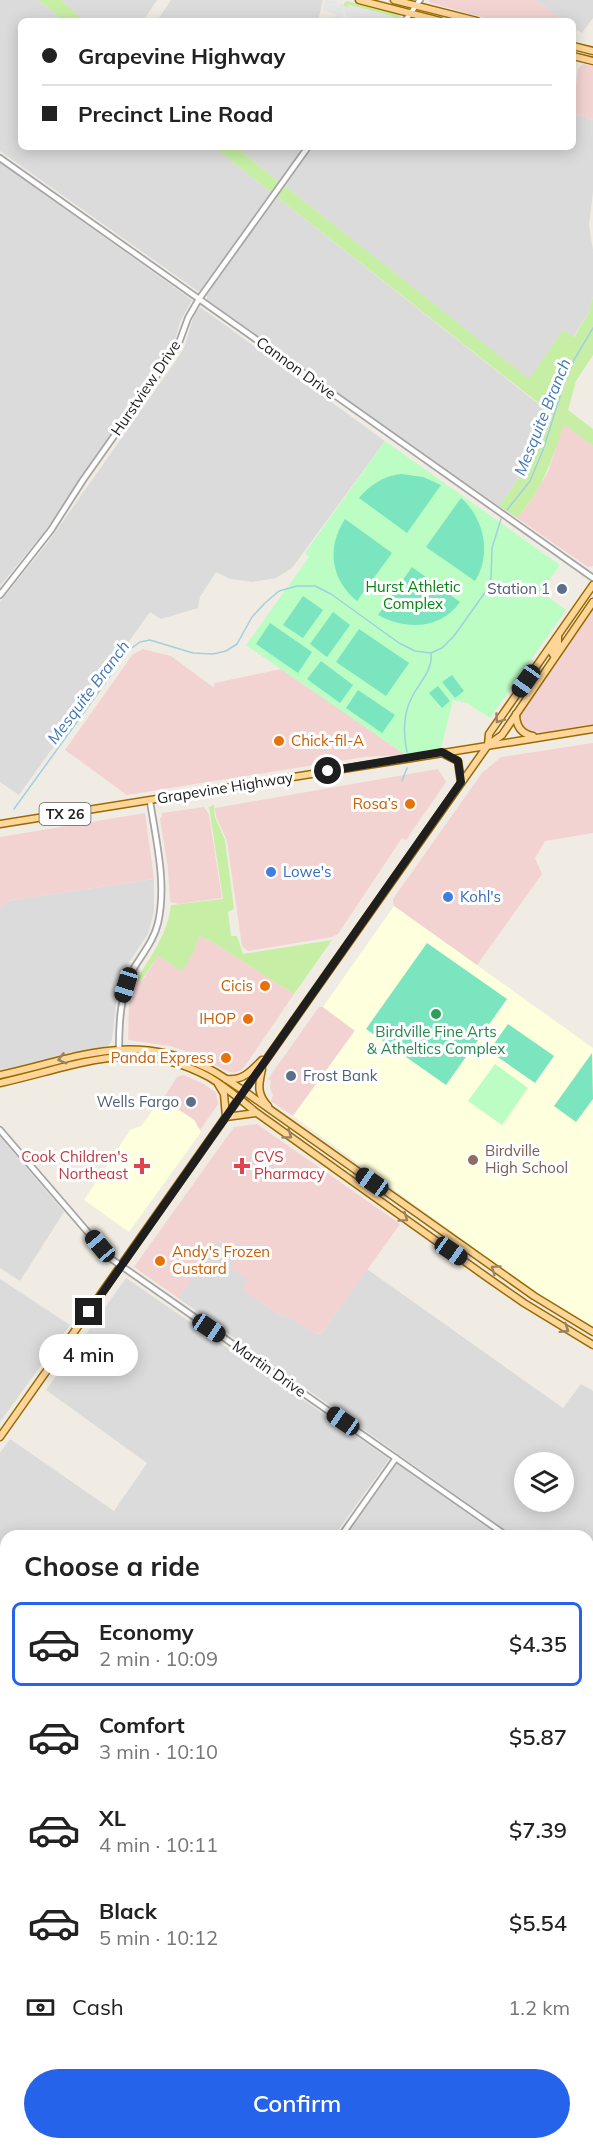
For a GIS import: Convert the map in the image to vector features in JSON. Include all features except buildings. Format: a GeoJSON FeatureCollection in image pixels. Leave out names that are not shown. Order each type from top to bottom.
{"type":"FeatureCollection","features":[{"type":"Feature","properties":{"kind":"main road"},"geometry":{"type":"LineString","coordinates":[[359,0],[429,18]]}},
{"type":"Feature","properties":{"kind":"main road"},"geometry":{"type":"LineString","coordinates":[[394,0],[418,3],[467,18]]}},
{"type":"Feature","properties":{"kind":"main road"},"geometry":{"type":"LineString","coordinates":[[576,47],[593,51]]}},
{"type":"Feature","properties":{"kind":"main road"},"geometry":{"type":"LineString","coordinates":[[576,57],[593,60]]}},
{"type":"Feature","properties":{"kind":"main road"},"geometry":{"type":"LineString","coordinates":[[488,745],[489,735],[593,585]]}},
{"type":"Feature","properties":{"kind":"main road"},"geometry":{"type":"LineString","coordinates":[[0,1437],[461,782],[488,745],[501,735],[593,602]]}},
{"type":"Feature","properties":{"kind":"main road"},"geometry":{"type":"LineString","coordinates":[[555,657],[552,653],[559,640],[558,635]]}},
{"type":"Feature","properties":{"kind":"main road"},"geometry":{"type":"LineString","coordinates":[[538,682],[549,659],[547,651]]}},
{"type":"Feature","properties":{"kind":"main road"},"geometry":{"type":"LineString","coordinates":[[516,714],[517,726],[524,733],[540,737]]}},
{"type":"Feature","properties":{"kind":"main road","name":"Grapevine Highway"},"geometry":{"type":"LineString","coordinates":[[0,824],[593,729]]}},
{"type":"Feature","properties":{"kind":"main road"},"geometry":{"type":"LineString","coordinates":[[442,752],[458,761],[461,782]]}},
{"type":"Feature","properties":{"kind":"main road"},"geometry":{"type":"LineString","coordinates":[[0,1075],[85,1053],[119,1048],[152,1050],[199,1064],[244,1091],[543,1302],[593,1332]]}},
{"type":"Feature","properties":{"kind":"main road"},"geometry":{"type":"LineString","coordinates":[[0,1083],[86,1061],[120,1056],[149,1058],[187,1067],[199,1064]]}},
{"type":"Feature","properties":{"kind":"main road"},"geometry":{"type":"LineString","coordinates":[[224,1078],[237,1079],[246,1076],[268,1057]]}},
{"type":"Feature","properties":{"kind":"main road"},"geometry":{"type":"LineString","coordinates":[[178,1065],[203,1074],[218,1083],[451,1251],[538,1311],[593,1345]]}},
{"type":"Feature","properties":{"kind":"main road"},"geometry":{"type":"LineString","coordinates":[[262,1065],[258,1089],[264,1102],[274,1113]]}},
{"type":"Feature","properties":{"kind":"main road"},"geometry":{"type":"LineString","coordinates":[[218,1083],[224,1094],[226,1117]]}},
{"type":"Feature","properties":{"kind":"main road"},"geometry":{"type":"LineString","coordinates":[[226,1117],[255,1112],[260,1115]]}},
{"type":"Feature","properties":{"kind":"main road"},"geometry":{"type":"LineString","coordinates":[[339,1172],[346,1164]]}},
{"type":"Feature","properties":{"kind":"main road"},"geometry":{"type":"LineString","coordinates":[[450,1237],[451,1251]]}},
{"type":"Feature","properties":{"kind":"main road"},"geometry":{"type":"LineString","coordinates":[[538,1311],[543,1302]]}},
{"type":"Feature","properties":{"kind":"street"},"geometry":{"type":"LineString","coordinates":[[407,18],[418,3]]}},
{"type":"Feature","properties":{"kind":"street","name":"Hurstview Drive"},"geometry":{"type":"LineString","coordinates":[[0,595],[51,530],[83,480],[172,354],[188,318],[306,150]]}},
{"type":"Feature","properties":{"kind":"street","name":"Cannon Drive"},"geometry":{"type":"LineString","coordinates":[[0,158],[593,578]]}},
{"type":"Feature","properties":{"kind":"street"},"geometry":{"type":"LineString","coordinates":[[120,1056],[121,1005],[124,992],[134,968],[154,935],[162,904],[162,888],[150,801]]}},
{"type":"Feature","properties":{"kind":"street","name":"Martin Drive"},"geometry":{"type":"LineString","coordinates":[[0,1130],[107,1255],[498,1530]]}},
{"type":"Feature","properties":{"kind":"street"},"geometry":{"type":"LineString","coordinates":[[345,1530],[396,1458]]}},
{"type":"Feature","properties":{"kind":"shaded area"},"geometry":{"type":"Polygon","coordinates":[[[0,0],[39,0],[60,18],[18,18],[18,150],[218,150],[271,192],[199,292],[0,151],[0,0]]]}},
{"type":"Feature","properties":{"kind":"shaded area"},"geometry":{"type":"Polygon","coordinates":[[[61,0],[157,0],[145,18],[82,18],[61,0]]]}},
{"type":"Feature","properties":{"kind":"shaded area"},"geometry":{"type":"Polygon","coordinates":[[[171,0],[323,0],[319,18],[159,18],[171,0]]]}},
{"type":"Feature","properties":{"kind":"shaded area"},"geometry":{"type":"Polygon","coordinates":[[[325,0],[337,1],[337,6],[339,3],[344,4],[344,7],[349,5],[394,18],[353,18],[345,16],[345,13],[342,12],[344,14],[342,18],[335,18],[336,14],[323,10],[325,0]]]}},
{"type":"Feature","properties":{"kind":"shaded area"},"geometry":{"type":"Polygon","coordinates":[[[429,0],[535,0],[561,18],[486,18],[430,3],[429,0]]]}},
{"type":"Feature","properties":{"kind":"shaded area"},"geometry":{"type":"Polygon","coordinates":[[[535,0],[593,0],[593,18],[582,33],[576,29],[576,18],[561,18],[535,0]]]}},
{"type":"Feature","properties":{"kind":"shaded area"},"geometry":{"type":"Polygon","coordinates":[[[583,64],[593,66],[593,120],[576,114],[578,69],[583,64]]]}},
{"type":"Feature","properties":{"kind":"shaded area"},"geometry":{"type":"Polygon","coordinates":[[[576,114],[593,120],[593,192],[589,225],[593,250],[593,296],[589,312],[573,337],[563,330],[529,380],[285,186],[310,150],[576,150],[576,114]]]}},
{"type":"Feature","properties":{"kind":"shaded area"},"geometry":{"type":"Polygon","coordinates":[[[240,150],[302,150],[279,182],[240,150]]]}},
{"type":"Feature","properties":{"kind":"shaded area"},"geometry":{"type":"Polygon","coordinates":[[[0,163],[192,300],[180,322],[174,344],[44,532],[0,586],[0,163]]]}},
{"type":"Feature","properties":{"kind":"shaded area"},"geometry":{"type":"Polygon","coordinates":[[[277,197],[546,410],[522,474],[499,506],[207,300],[207,295],[277,197]]]}},
{"type":"Feature","properties":{"kind":"shaded area"},"geometry":{"type":"Polygon","coordinates":[[[200,307],[385,441],[292,568],[276,578],[253,582],[230,579],[216,572],[200,597],[198,608],[161,619],[150,612],[19,795],[0,782],[0,602],[49,541],[175,362],[184,348],[194,315],[200,307]]]}},
{"type":"Feature","properties":{"kind":"shaded area"},"geometry":{"type":"Polygon","coordinates":[[[564,423],[593,446],[593,566],[588,567],[517,518],[528,505],[548,472],[564,423]]]}},
{"type":"Feature","properties":{"kind":"shaded area"},"geometry":{"type":"Polygon","coordinates":[[[593,610],[593,724],[533,734],[525,732],[518,722],[520,716],[593,610]]]}},
{"type":"Feature","properties":{"kind":"shaded area"},"geometry":{"type":"Polygon","coordinates":[[[143,649],[171,656],[213,687],[215,683],[281,669],[406,755],[364,757],[127,795],[65,750],[133,654],[143,649]]]}},
{"type":"Feature","properties":{"kind":"shaded area"},"geometry":{"type":"Polygon","coordinates":[[[593,743],[593,833],[545,841],[535,858],[542,874],[477,965],[394,906],[393,899],[482,773],[501,757],[593,743]]]}},
{"type":"Feature","properties":{"kind":"shaded area"},"geometry":{"type":"Polygon","coordinates":[[[438,769],[446,782],[406,840],[402,838],[338,934],[332,937],[248,951],[242,946],[227,841],[215,808],[438,769]]]}},
{"type":"Feature","properties":{"kind":"shaded area"},"geometry":{"type":"Polygon","coordinates":[[[204,807],[209,815],[222,898],[179,904],[170,902],[168,869],[160,818],[162,813],[204,807]]]}},
{"type":"Feature","properties":{"kind":"shaded area"},"geometry":{"type":"Polygon","coordinates":[[[145,813],[154,879],[6,901],[0,910],[0,837],[145,813]]]}},
{"type":"Feature","properties":{"kind":"shaded area"},"geometry":{"type":"Polygon","coordinates":[[[154,879],[154,912],[148,934],[124,970],[118,986],[112,1040],[108,1046],[0,1070],[0,910],[6,901],[154,879]]]}},
{"type":"Feature","properties":{"kind":"shaded area","name":"Birdville High School"},"geometry":{"type":"Polygon","coordinates":[[[394,906],[593,1048],[593,1327],[536,1293],[293,1116],[355,1031],[323,1007],[394,906]]]}},
{"type":"Feature","properties":{"kind":"shaded area"},"geometry":{"type":"Polygon","coordinates":[[[199,936],[294,994],[245,1066],[234,1073],[196,1055],[170,1046],[128,1040],[129,1003],[137,979],[142,981],[158,956],[194,952],[199,936]]]}},
{"type":"Feature","properties":{"kind":"shaded area"},"geometry":{"type":"Polygon","coordinates":[[[319,1007],[323,1007],[355,1030],[293,1116],[271,1101],[273,1095],[270,1088],[271,1081],[268,1079],[319,1007]]]}},
{"type":"Feature","properties":{"kind":"shaded area"},"geometry":{"type":"Polygon","coordinates":[[[183,1075],[204,1084],[216,1093],[218,1104],[200,1130],[194,1120],[163,1099],[177,1077],[183,1075]]]}},
{"type":"Feature","properties":{"kind":"shaded area","name":"Cook Children's Northeast"},"geometry":{"type":"Polygon","coordinates":[[[162,1098],[194,1120],[201,1132],[129,1232],[84,1200],[130,1130],[141,1126],[162,1098]]]}},
{"type":"Feature","properties":{"kind":"shaded area"},"geometry":{"type":"Polygon","coordinates":[[[257,1124],[400,1224],[322,1333],[315,1334],[289,1317],[278,1314],[242,1289],[248,1280],[230,1267],[239,1254],[219,1240],[178,1298],[134,1267],[234,1127],[257,1124]]]}},
{"type":"Feature","properties":{"kind":"shaded area"},"geometry":{"type":"Polygon","coordinates":[[[0,1137],[64,1212],[20,1281],[0,1268],[0,1137]]]}},
{"type":"Feature","properties":{"kind":"shaded area"},"geometry":{"type":"Polygon","coordinates":[[[218,1240],[240,1254],[249,1280],[243,1289],[278,1314],[289,1317],[316,1334],[322,1333],[367,1269],[563,1408],[581,1384],[593,1391],[593,1530],[506,1530],[178,1298],[218,1240]]]}},
{"type":"Feature","properties":{"kind":"shaded area"},"geometry":{"type":"Polygon","coordinates":[[[126,1278],[389,1459],[338,1530],[0,1530],[0,1453],[10,1439],[114,1511],[147,1463],[46,1390],[126,1278]]]}},
{"type":"Feature","properties":{"kind":"shaded area"},"geometry":{"type":"Polygon","coordinates":[[[0,1279],[70,1325],[0,1422],[0,1279]]]}},
{"type":"Feature","properties":{"kind":"shaded area"},"geometry":{"type":"Polygon","coordinates":[[[397,1464],[490,1530],[350,1530],[397,1464]]]}},
{"type":"Feature","properties":{"kind":"green space"},"geometry":{"type":"Polygon","coordinates":[[[39,0],[61,0],[82,18],[60,18],[39,0]]]}},
{"type":"Feature","properties":{"kind":"green space"},"geometry":{"type":"Polygon","coordinates":[[[347,1],[399,14],[401,18],[349,5],[344,6],[347,1]]]}},
{"type":"Feature","properties":{"kind":"green space"},"geometry":{"type":"Polygon","coordinates":[[[218,150],[240,150],[279,182],[271,192],[218,150]]]}},
{"type":"Feature","properties":{"kind":"green space"},"geometry":{"type":"Polygon","coordinates":[[[285,186],[529,379],[563,330],[574,337],[589,312],[593,296],[593,355],[576,381],[568,410],[593,429],[593,446],[564,424],[551,462],[540,485],[517,518],[499,506],[522,474],[546,409],[277,197],[285,186]]]}},
{"type":"Feature","properties":{"kind":"green space","name":"Hurst Athletic Complex"},"geometry":{"type":"Polygon","coordinates":[[[385,441],[560,565],[541,592],[566,610],[490,718],[467,703],[453,700],[441,749],[406,755],[246,645],[309,557],[305,553],[385,441]]]}},
{"type":"Feature","properties":{"kind":"green space"},"geometry":{"type":"Polygon","coordinates":[[[401,474],[423,477],[441,485],[407,533],[359,498],[377,482],[401,474]]]}},
{"type":"Feature","properties":{"kind":"green space"},"geometry":{"type":"Polygon","coordinates":[[[461,498],[475,516],[483,537],[483,559],[475,581],[426,547],[461,498]]]}},
{"type":"Feature","properties":{"kind":"green space"},"geometry":{"type":"Polygon","coordinates":[[[345,519],[392,553],[357,601],[341,583],[334,563],[335,541],[345,519]]]}},
{"type":"Feature","properties":{"kind":"green space"},"geometry":{"type":"Polygon","coordinates":[[[412,567],[460,602],[443,618],[422,625],[411,625],[388,620],[378,615],[412,567]]]}},
{"type":"Feature","properties":{"kind":"green space"},"geometry":{"type":"Polygon","coordinates":[[[303,596],[323,610],[303,638],[283,625],[303,596]]]}},
{"type":"Feature","properties":{"kind":"green space"},"geometry":{"type":"Polygon","coordinates":[[[333,612],[350,625],[327,657],[310,644],[333,612]]]}},
{"type":"Feature","properties":{"kind":"green space"},"geometry":{"type":"Polygon","coordinates":[[[270,623],[312,652],[298,673],[256,644],[270,623]]]}},
{"type":"Feature","properties":{"kind":"green space"},"geometry":{"type":"Polygon","coordinates":[[[359,629],[409,663],[386,696],[336,662],[359,629]]]}},
{"type":"Feature","properties":{"kind":"green space"},"geometry":{"type":"Polygon","coordinates":[[[321,661],[353,685],[340,703],[307,679],[321,661]]]}},
{"type":"Feature","properties":{"kind":"green space"},"geometry":{"type":"Polygon","coordinates":[[[452,675],[464,691],[455,698],[442,682],[452,675]]]}},
{"type":"Feature","properties":{"kind":"green space"},"geometry":{"type":"Polygon","coordinates":[[[438,686],[450,701],[442,708],[429,693],[438,686]]]}},
{"type":"Feature","properties":{"kind":"green space"},"geometry":{"type":"Polygon","coordinates":[[[358,690],[395,715],[382,733],[346,708],[358,690]]]}},
{"type":"Feature","properties":{"kind":"green space"},"geometry":{"type":"Polygon","coordinates":[[[214,805],[215,817],[225,840],[234,909],[228,912],[231,936],[237,936],[243,954],[332,940],[294,994],[199,936],[194,952],[182,971],[158,956],[141,981],[137,979],[163,935],[171,905],[223,899],[209,807],[214,805]]]}},
{"type":"Feature","properties":{"kind":"green space","name":"Birdville Fine Arts & Atheltics Complex"},"geometry":{"type":"Polygon","coordinates":[[[427,943],[507,999],[446,1085],[366,1029],[427,943]]]}},
{"type":"Feature","properties":{"kind":"green space"},"geometry":{"type":"Polygon","coordinates":[[[508,1024],[554,1056],[535,1083],[489,1051],[508,1024]]]}},
{"type":"Feature","properties":{"kind":"green space"},"geometry":{"type":"Polygon","coordinates":[[[592,1053],[593,1099],[576,1122],[554,1106],[592,1053]]]}},
{"type":"Feature","properties":{"kind":"green space"},"geometry":{"type":"Polygon","coordinates":[[[495,1064],[528,1088],[502,1125],[468,1101],[495,1064]]]}},
{"type":"Feature","properties":{"kind":"waterway","name":"Mesquite Branch"},"geometry":{"type":"LineString","coordinates":[[507,510],[530,481],[543,450],[564,384],[574,360],[593,328]]}},
{"type":"Feature","properties":{"kind":"waterway","name":"Mesquite Branch"},"geometry":{"type":"LineString","coordinates":[[14,809],[129,650],[140,642],[150,640],[193,653],[213,654],[226,651],[237,644],[252,617],[279,591],[297,586],[315,586],[331,594],[399,643],[415,651],[431,653],[442,648],[454,636],[486,591],[491,578],[492,548],[501,519]]}},
{"type":"Feature","properties":{"kind":"waterway"},"geometry":{"type":"LineString","coordinates":[[407,752],[405,717],[412,697],[428,671],[431,654]]}},
{"type":"Feature","properties":{"kind":"waterway"},"geometry":{"type":"LineString","coordinates":[[402,781],[407,768]]}},
{"type":"Feature","properties":{"kind":"place","name":"Station 1"},"geometry":{"type":"Point","coordinates":[562,589]}},
{"type":"Feature","properties":{"kind":"place","name":"Chick-fil-A"},"geometry":{"type":"Point","coordinates":[279,741]}},
{"type":"Feature","properties":{"kind":"place","name":"Rosa’s"},"geometry":{"type":"Point","coordinates":[410,804]}},
{"type":"Feature","properties":{"kind":"place","name":"Lowe's"},"geometry":{"type":"Point","coordinates":[271,872]}},
{"type":"Feature","properties":{"kind":"place","name":"Kohl's"},"geometry":{"type":"Point","coordinates":[448,897]}},
{"type":"Feature","properties":{"kind":"place","name":"Cicis"},"geometry":{"type":"Point","coordinates":[265,986]}},
{"type":"Feature","properties":{"kind":"place","name":"Birdville Fine Arts & Atheltics Complex"},"geometry":{"type":"Point","coordinates":[436,1014]}},
{"type":"Feature","properties":{"kind":"place","name":"IHOP"},"geometry":{"type":"Point","coordinates":[248,1019]}},
{"type":"Feature","properties":{"kind":"place","name":"Panda Express"},"geometry":{"type":"Point","coordinates":[226,1058]}},
{"type":"Feature","properties":{"kind":"place","name":"Frost Bank"},"geometry":{"type":"Point","coordinates":[291,1076]}},
{"type":"Feature","properties":{"kind":"place","name":"Wells Fargo"},"geometry":{"type":"Point","coordinates":[191,1102]}},
{"type":"Feature","properties":{"kind":"place","name":"Birdville High School"},"geometry":{"type":"Point","coordinates":[473,1160]}},
{"type":"Feature","properties":{"kind":"place","name":"Cook Children's Northeast"},"geometry":{"type":"Point","coordinates":[142,1166]}},
{"type":"Feature","properties":{"kind":"place","name":"CVS Pharmacy"},"geometry":{"type":"Point","coordinates":[242,1166]}},
{"type":"Feature","properties":{"kind":"place","name":"Andy's Frozen Custard"},"geometry":{"type":"Point","coordinates":[160,1261]}},
{"type":"Feature","properties":{"kind":"route"},"geometry":{"type":"LineString","coordinates":[[89,1312],[461,782],[458,761],[442,752],[328,771]]}}]}
